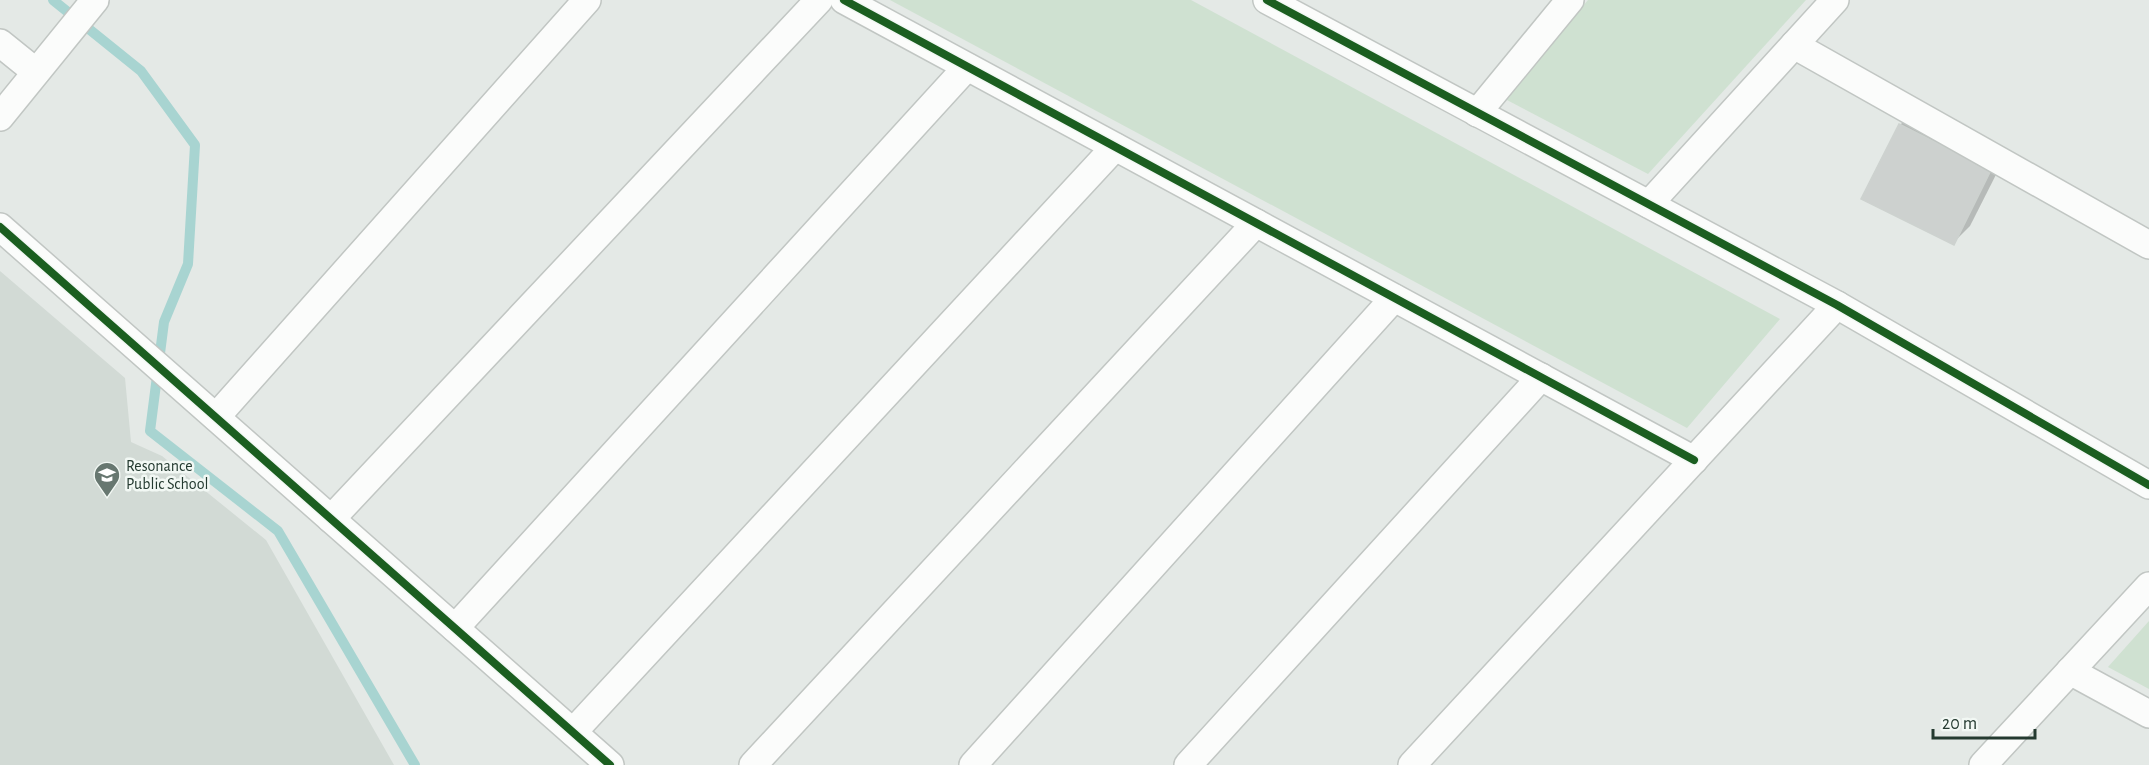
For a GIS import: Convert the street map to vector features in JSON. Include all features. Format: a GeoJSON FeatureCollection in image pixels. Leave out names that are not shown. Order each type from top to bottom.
{"type":"FeatureCollection","features":[{"type":"Feature","properties":{"kind":"street"},"geometry":{"type":"LineString","coordinates":[[216,417],[587,0]]}},
{"type":"Feature","properties":{"kind":"street"},"geometry":{"type":"LineString","coordinates":[[331,519],[819,0]]}},
{"type":"Feature","properties":{"kind":"street"},"geometry":{"type":"LineString","coordinates":[[844,0],[1694,459]]}},
{"type":"Feature","properties":{"kind":"street"},"geometry":{"type":"LineString","coordinates":[[1267,0],[1836,305],[2149,486]]}},
{"type":"Feature","properties":{"kind":"street"},"geometry":{"type":"LineString","coordinates":[[1477,112],[1570,0]]}},
{"type":"Feature","properties":{"kind":"street"},"geometry":{"type":"LineString","coordinates":[[1650,204],[1835,0]]}},
{"type":"Feature","properties":{"kind":"street"},"geometry":{"type":"LineString","coordinates":[[0,117],[95,1]]}},
{"type":"Feature","properties":{"kind":"street"},"geometry":{"type":"LineString","coordinates":[[0,43],[36,72]]}},
{"type":"Feature","properties":{"kind":"street"},"geometry":{"type":"LineString","coordinates":[[1794,45],[2149,245]]}},
{"type":"Feature","properties":{"kind":"street"},"geometry":{"type":"LineString","coordinates":[[454,628],[967,67]]}},
{"type":"Feature","properties":{"kind":"street"},"geometry":{"type":"LineString","coordinates":[[573,732],[1115,147]]}},
{"type":"Feature","properties":{"kind":"street"},"geometry":{"type":"LineString","coordinates":[[753,765],[1256,223]]}},
{"type":"Feature","properties":{"kind":"street"},"geometry":{"type":"LineString","coordinates":[[0,227],[608,764]]}},
{"type":"Feature","properties":{"kind":"street"},"geometry":{"type":"LineString","coordinates":[[973,765],[1394,298]]}},
{"type":"Feature","properties":{"kind":"street"},"geometry":{"type":"LineString","coordinates":[[1412,765],[1836,305]]}},
{"type":"Feature","properties":{"kind":"street"},"geometry":{"type":"LineString","coordinates":[[1188,765],[1540,377]]}},
{"type":"Feature","properties":{"kind":"street"},"geometry":{"type":"LineString","coordinates":[[1983,765],[2149,586]]}},
{"type":"Feature","properties":{"kind":"street"},"geometry":{"type":"LineString","coordinates":[[2070,671],[2149,714]]}},
{"type":"Feature","properties":{"kind":"shaded area","name":"Resonance Public School"},"geometry":{"type":"Polygon","coordinates":[[[0,271],[125,378],[131,442],[162,456],[266,540],[394,765],[0,765],[0,271]]]}},
{"type":"Feature","properties":{"kind":"green space"},"geometry":{"type":"Polygon","coordinates":[[[890,0],[1191,0],[1780,319],[1687,428],[890,0]]]}},
{"type":"Feature","properties":{"kind":"green space"},"geometry":{"type":"Polygon","coordinates":[[[1588,0],[1806,0],[1648,174],[1505,99],[1588,0]]]}},
{"type":"Feature","properties":{"kind":"green space"},"geometry":{"type":"Polygon","coordinates":[[[2149,621],[2149,689],[2108,667],[2149,621]]]}},
{"type":"Feature","properties":{"kind":"building"},"geometry":{"type":"Polygon","coordinates":[[[1899,124],[1991,170],[1954,245],[1861,199],[1899,124]]]}},
{"type":"Feature","properties":{"kind":"waterway"},"geometry":{"type":"LineString","coordinates":[[53,0],[141,71],[195,145],[188,264],[164,322],[150,431],[278,531],[415,765]]}},
{"type":"Feature","properties":{"kind":"cycle path"},"geometry":{"type":"LineString","coordinates":[[844,0],[1694,460]]}},
{"type":"Feature","properties":{"kind":"cycle path"},"geometry":{"type":"LineString","coordinates":[[1267,0],[1837,305],[2149,485]]}},
{"type":"Feature","properties":{"kind":"cycle path"},"geometry":{"type":"LineString","coordinates":[[0,227],[610,765]]}},
{"type":"Feature","properties":{"kind":"place","name":"Resonance Public School"},"geometry":{"type":"Point","coordinates":[107,498]}}]}
